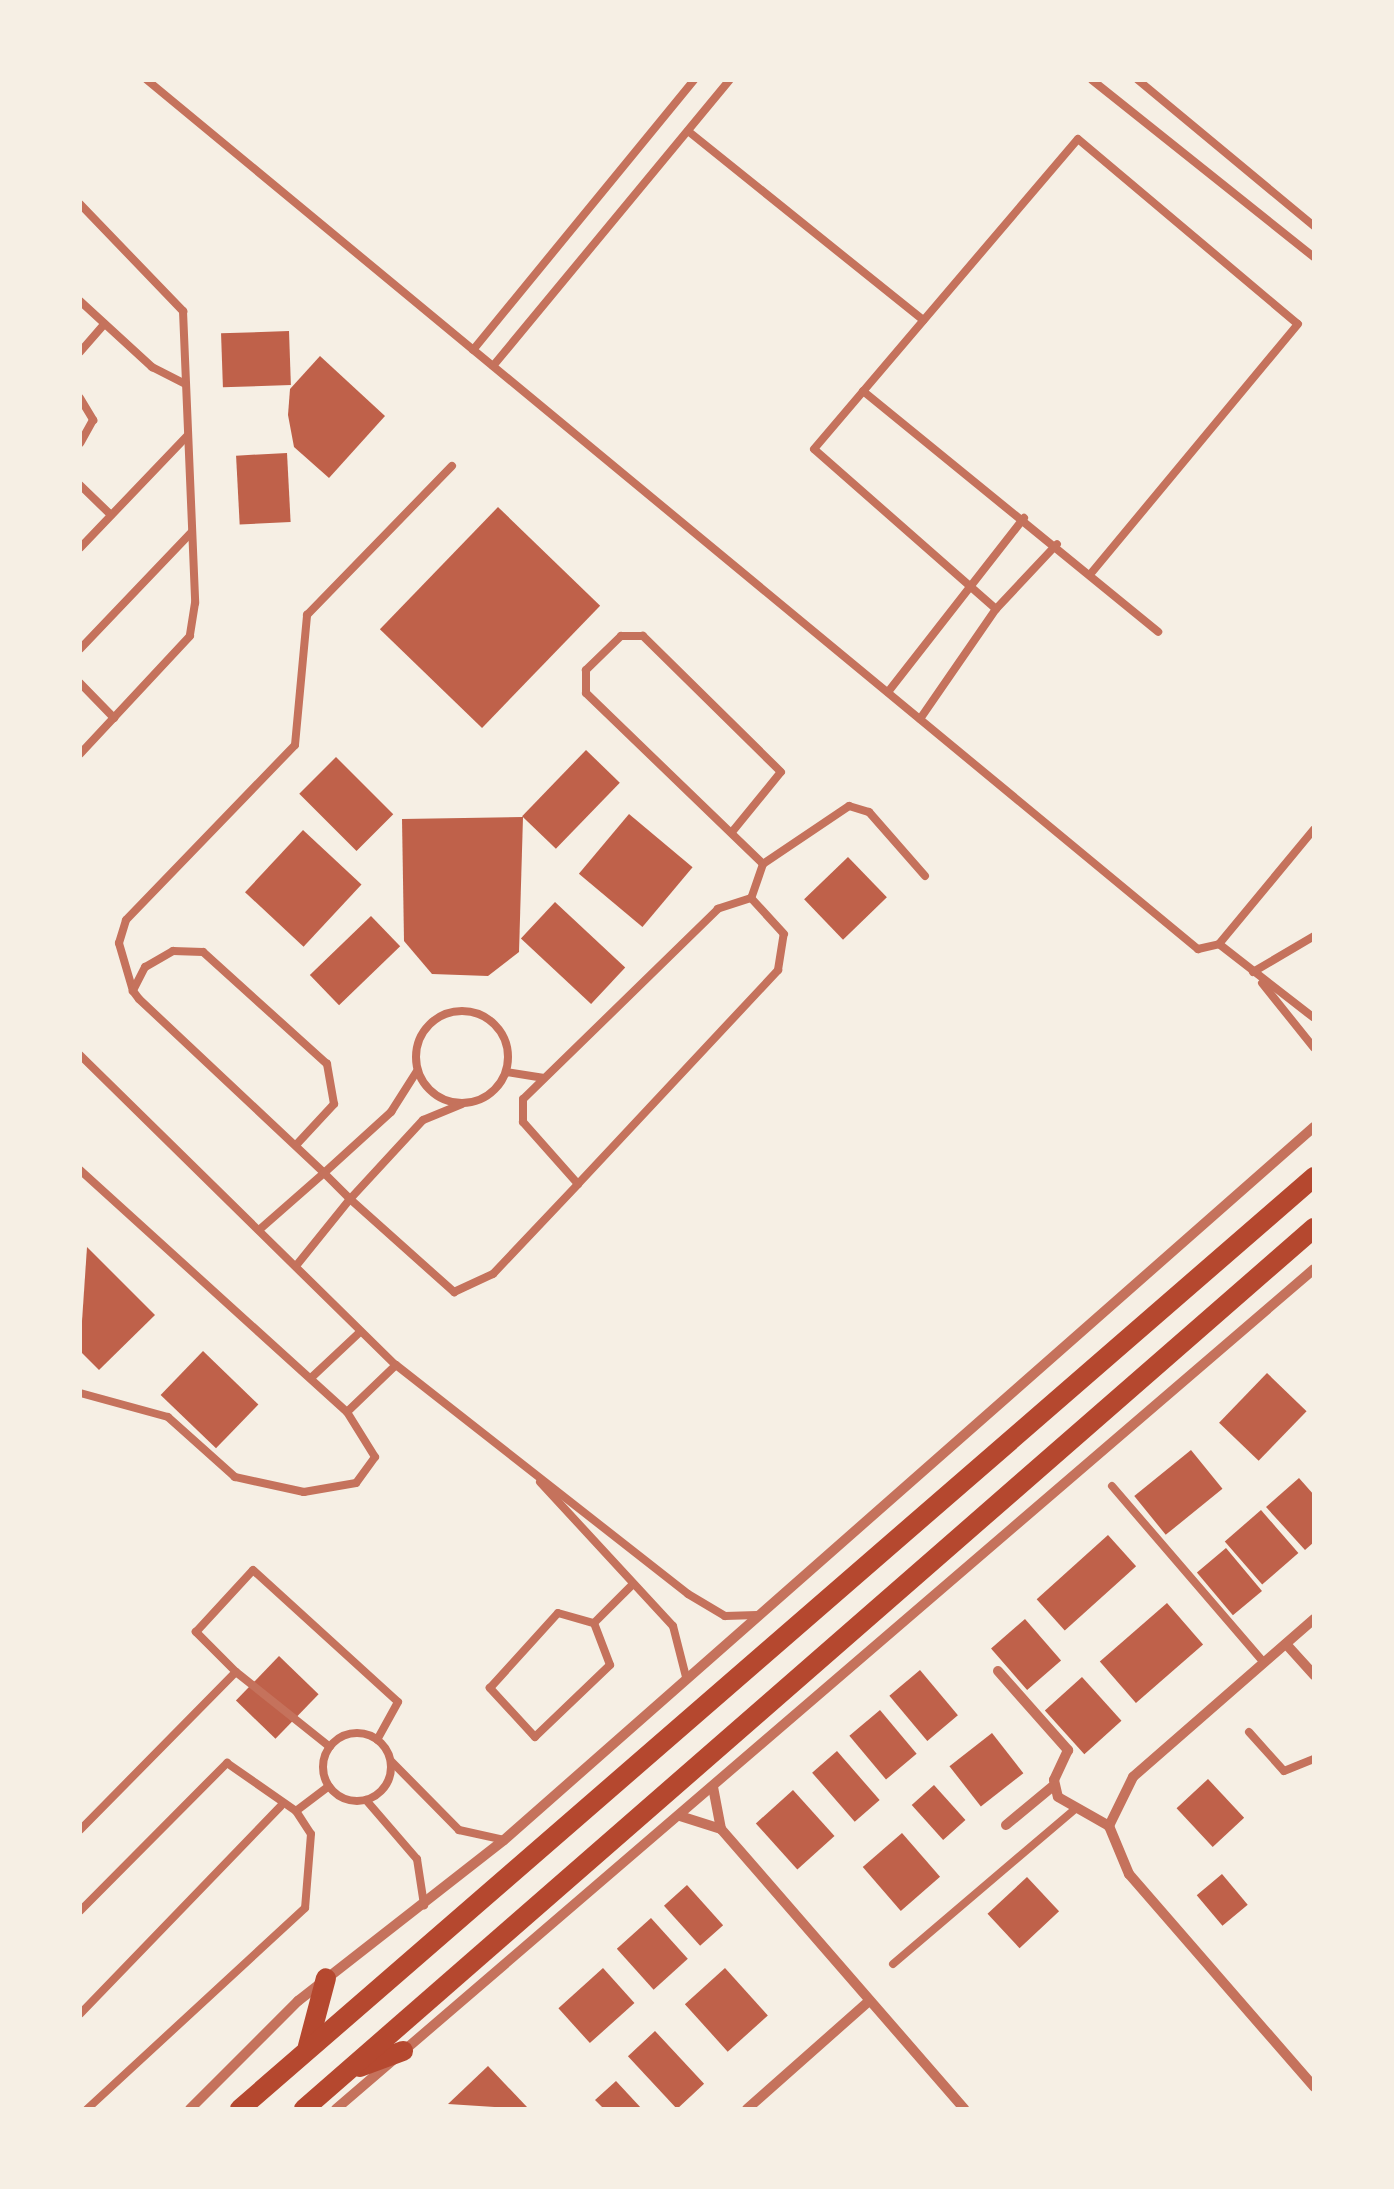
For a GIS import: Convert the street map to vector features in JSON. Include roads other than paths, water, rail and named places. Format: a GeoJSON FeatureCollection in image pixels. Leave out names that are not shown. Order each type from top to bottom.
{"type":"FeatureCollection","features":[{"type":"Feature","properties":{"kind":"main road"},"geometry":{"type":"LineString","coordinates":[[240,2109],[1314,1176]]}},
{"type":"Feature","properties":{"kind":"main road"},"geometry":{"type":"LineString","coordinates":[[304,2109],[1314,1228]]}},
{"type":"Feature","properties":{"kind":"main road"},"geometry":{"type":"LineString","coordinates":[[1223,1307],[1314,1242]]}},
{"type":"Feature","properties":{"kind":"main road"},"geometry":{"type":"LineString","coordinates":[[308,2046],[326,1978]]}},
{"type":"Feature","properties":{"kind":"main road"},"geometry":{"type":"LineString","coordinates":[[344,2074],[403,2051]]}},
{"type":"Feature","properties":{"kind":"street"},"geometry":{"type":"LineString","coordinates":[[190,2109],[326,1978],[504,1840],[1314,1127]]}},
{"type":"Feature","properties":{"kind":"street"},"geometry":{"type":"LineString","coordinates":[[336,2109],[1314,1270]]}},
{"type":"Feature","properties":{"kind":"street"},"geometry":{"type":"LineString","coordinates":[[1109,1826],[1133,1777],[1314,1619]]}},
{"type":"Feature","properties":{"kind":"street"},"geometry":{"type":"LineString","coordinates":[[1286,1644],[1314,1675]]}},
{"type":"Feature","properties":{"kind":"street"},"geometry":{"type":"LineString","coordinates":[[998,1670],[1068,1750],[1054,1786],[1006,1825]]}},
{"type":"Feature","properties":{"kind":"street"},"geometry":{"type":"LineString","coordinates":[[1054,1786],[1076,1808],[1109,1826],[1129,1874],[1314,2088]]}},
{"type":"Feature","properties":{"kind":"street"},"geometry":{"type":"LineString","coordinates":[[713,1788],[721,1828],[964,2109]]}},
{"type":"Feature","properties":{"kind":"street"},"geometry":{"type":"LineString","coordinates":[[680,1816],[721,1828]]}},
{"type":"Feature","properties":{"kind":"street"},"geometry":{"type":"LineString","coordinates":[[747,2109],[869,2001]]}},
{"type":"Feature","properties":{"kind":"lane"},"geometry":{"type":"LineString","coordinates":[[147,80],[1198,948],[1219,944],[1314,828]]}},
{"type":"Feature","properties":{"kind":"lane"},"geometry":{"type":"LineString","coordinates":[[473,350],[694,80]]}},
{"type":"Feature","properties":{"kind":"lane"},"geometry":{"type":"LineString","coordinates":[[493,366],[730,80]]}},
{"type":"Feature","properties":{"kind":"lane"},"geometry":{"type":"LineString","coordinates":[[1092,80],[1314,257]]}},
{"type":"Feature","properties":{"kind":"lane"},"geometry":{"type":"LineString","coordinates":[[1138,80],[1314,226]]}},
{"type":"Feature","properties":{"kind":"lane"},"geometry":{"type":"LineString","coordinates":[[688,131],[923,320]]}},
{"type":"Feature","properties":{"kind":"lane"},"geometry":{"type":"LineString","coordinates":[[996,609],[814,450],[1078,139],[1298,324],[1092,572]]}},
{"type":"Feature","properties":{"kind":"lane"},"geometry":{"type":"LineString","coordinates":[[80,204],[177,298],[186,384],[192,532],[190,636],[80,754]]}},
{"type":"Feature","properties":{"kind":"lane"},"geometry":{"type":"LineString","coordinates":[[80,301],[104,324],[186,384]]}},
{"type":"Feature","properties":{"kind":"lane"},"geometry":{"type":"LineString","coordinates":[[80,352],[104,324]]}},
{"type":"Feature","properties":{"kind":"lane"},"geometry":{"type":"LineString","coordinates":[[863,391],[1092,572],[1158,632]]}},
{"type":"Feature","properties":{"kind":"lane"},"geometry":{"type":"LineString","coordinates":[[80,398],[92,420],[80,443]]}},
{"type":"Feature","properties":{"kind":"lane"},"geometry":{"type":"LineString","coordinates":[[80,548],[188,435]]}},
{"type":"Feature","properties":{"kind":"lane"},"geometry":{"type":"LineString","coordinates":[[452,466],[308,615],[295,745],[126,920],[119,943],[133,991],[350,1199],[454,1292],[482,1284],[778,970],[784,934],[751,898]]}},
{"type":"Feature","properties":{"kind":"lane"},"geometry":{"type":"LineString","coordinates":[[80,486],[111,516]]}},
{"type":"Feature","properties":{"kind":"lane"},"geometry":{"type":"LineString","coordinates":[[888,692],[1024,518]]}},
{"type":"Feature","properties":{"kind":"lane"},"geometry":{"type":"LineString","coordinates":[[80,648],[192,532]]}},
{"type":"Feature","properties":{"kind":"lane"},"geometry":{"type":"LineString","coordinates":[[920,719],[996,609],[1057,544]]}},
{"type":"Feature","properties":{"kind":"lane"},"geometry":{"type":"LineString","coordinates":[[732,832],[782,772],[643,636],[621,636],[586,670],[586,693],[763,864]]}},
{"type":"Feature","properties":{"kind":"lane"},"geometry":{"type":"LineString","coordinates":[[80,683],[114,718]]}},
{"type":"Feature","properties":{"kind":"lane"},"geometry":{"type":"LineString","coordinates":[[751,898],[763,864],[849,806],[869,812],[926,876]]}},
{"type":"Feature","properties":{"kind":"lane"},"geometry":{"type":"LineString","coordinates":[[578,1184],[523,1122],[523,1099],[718,909],[751,898]]}},
{"type":"Feature","properties":{"kind":"lane"},"geometry":{"type":"LineString","coordinates":[[1253,972],[1314,936]]}},
{"type":"Feature","properties":{"kind":"lane"},"geometry":{"type":"LineString","coordinates":[[1219,944],[1314,1018]]}},
{"type":"Feature","properties":{"kind":"lane"},"geometry":{"type":"LineString","coordinates":[[133,991],[158,958],[203,952],[328,1064],[334,1104],[296,1145]]}},
{"type":"Feature","properties":{"kind":"lane"},"geometry":{"type":"LineString","coordinates":[[1253,972],[1314,1048]]}},
{"type":"Feature","properties":{"kind":"lane"},"geometry":{"type":"LineString","coordinates":[[259,1230],[391,1112],[417,1071],[422,1034],[453,1012],[490,1020],[508,1053],[506,1072],[481,1100],[424,1120],[350,1199],[296,1266]]}},
{"type":"Feature","properties":{"kind":"lane"},"geometry":{"type":"LineString","coordinates":[[80,1055],[396,1365],[714,1611],[757,1614]]}},
{"type":"Feature","properties":{"kind":"lane"},"geometry":{"type":"LineString","coordinates":[[417,1071],[443,1100],[462,1104]]}},
{"type":"Feature","properties":{"kind":"lane"},"geometry":{"type":"LineString","coordinates":[[506,1072],[543,1078]]}},
{"type":"Feature","properties":{"kind":"lane"},"geometry":{"type":"LineString","coordinates":[[80,1170],[348,1412],[371,1441],[367,1474],[304,1492],[236,1477],[140,1402],[80,1392]]}},
{"type":"Feature","properties":{"kind":"lane"},"geometry":{"type":"LineString","coordinates":[[312,1378],[360,1332]]}},
{"type":"Feature","properties":{"kind":"lane"},"geometry":{"type":"LineString","coordinates":[[348,1412],[396,1365]]}},
{"type":"Feature","properties":{"kind":"lane"},"geometry":{"type":"LineString","coordinates":[[524,1463],[680,1635],[686,1676]]}},
{"type":"Feature","properties":{"kind":"lane"},"geometry":{"type":"LineString","coordinates":[[1112,1486],[1264,1663]]}},
{"type":"Feature","properties":{"kind":"lane"},"geometry":{"type":"LineString","coordinates":[[330,1747],[236,1672],[196,1632],[253,1570],[398,1702],[377,1740]]}},
{"type":"Feature","properties":{"kind":"lane"},"geometry":{"type":"LineString","coordinates":[[594,1623],[632,1584]]}},
{"type":"Feature","properties":{"kind":"lane"},"geometry":{"type":"LineString","coordinates":[[558,1613],[594,1623],[610,1665],[535,1737],[490,1688],[558,1613]]}},
{"type":"Feature","properties":{"kind":"lane"},"geometry":{"type":"LineString","coordinates":[[80,1830],[236,1672]]}},
{"type":"Feature","properties":{"kind":"lane"},"geometry":{"type":"LineString","coordinates":[[1249,1732],[1284,1771],[1314,1759]]}},
{"type":"Feature","properties":{"kind":"lane"},"geometry":{"type":"LineString","coordinates":[[330,1747],[347,1735],[377,1740],[390,1760],[459,1830],[504,1840]]}},
{"type":"Feature","properties":{"kind":"lane"},"geometry":{"type":"LineString","coordinates":[[296,1811],[328,1786],[330,1747]]}},
{"type":"Feature","properties":{"kind":"lane"},"geometry":{"type":"LineString","coordinates":[[366,1800],[386,1785],[390,1760]]}},
{"type":"Feature","properties":{"kind":"lane"},"geometry":{"type":"LineString","coordinates":[[80,1911],[227,1762],[281,1806],[296,1811],[314,1844],[310,1902],[87,2109]]}},
{"type":"Feature","properties":{"kind":"lane"},"geometry":{"type":"LineString","coordinates":[[328,1786],[366,1800],[417,1859],[424,1905]]}},
{"type":"Feature","properties":{"kind":"lane"},"geometry":{"type":"LineString","coordinates":[[80,2014],[281,1806]]}},
{"type":"Feature","properties":{"kind":"lane"},"geometry":{"type":"LineString","coordinates":[[893,1964],[1076,1808]]}}]}
